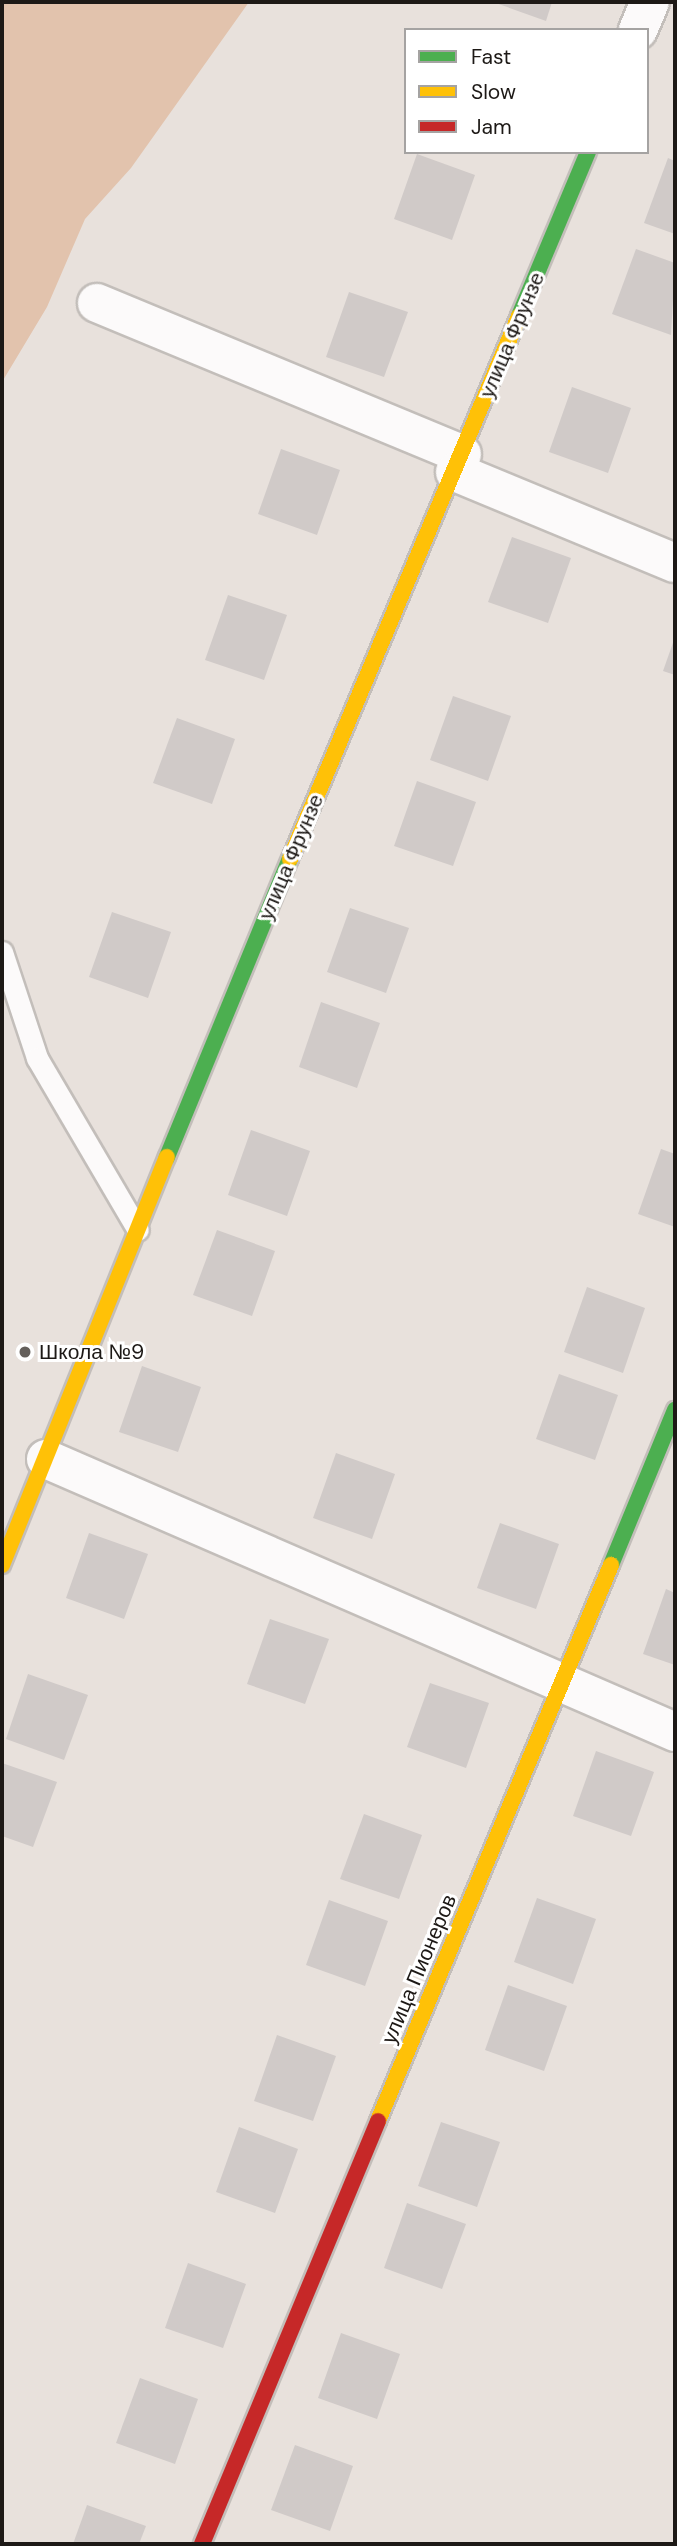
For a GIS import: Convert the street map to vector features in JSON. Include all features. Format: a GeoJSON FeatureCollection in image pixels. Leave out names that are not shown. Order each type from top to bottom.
{"type":"FeatureCollection","features":[{"type":"Feature","properties":{"kind":"street"},"geometry":{"type":"LineString","coordinates":[[640,28],[650,2]]}},
{"type":"Feature","properties":{"kind":"street","name":"улица Фрунзе"},"geometry":{"type":"LineString","coordinates":[[2,1565],[250,953],[587,154]]}},
{"type":"Feature","properties":{"kind":"street"},"geometry":{"type":"LineString","coordinates":[[97,303],[458,463],[675,563]]}},
{"type":"Feature","properties":{"kind":"street","name":"улица Пионеров"},"geometry":{"type":"LineString","coordinates":[[202,2544],[675,1410]]}},
{"type":"Feature","properties":{"kind":"street"},"geometry":{"type":"LineString","coordinates":[[46,1459],[559,1685],[675,1732]]}},
{"type":"Feature","properties":{"kind":"lane"},"geometry":{"type":"LineString","coordinates":[[2,952],[37,1058],[138,1230]]}},
{"type":"Feature","properties":{"kind":"shaded area"},"geometry":{"type":"Polygon","coordinates":[[[2,2],[249,2],[131,168],[85,219],[47,307],[2,382],[2,2]]]}},
{"type":"Feature","properties":{"kind":"building"},"geometry":{"type":"Polygon","coordinates":[[[493,2],[552,2],[546,21],[493,2]]]}},
{"type":"Feature","properties":{"kind":"building"},"geometry":{"type":"Polygon","coordinates":[[[417,154],[475,175],[452,240],[394,219],[417,154]]]}},
{"type":"Feature","properties":{"kind":"building"},"geometry":{"type":"Polygon","coordinates":[[[668,158],[675,161],[675,234],[644,223],[668,158]]]}},
{"type":"Feature","properties":{"kind":"building"},"geometry":{"type":"Polygon","coordinates":[[[636,249],[675,263],[671,335],[612,314],[636,249]]]}},
{"type":"Feature","properties":{"kind":"building"},"geometry":{"type":"Polygon","coordinates":[[[349,292],[408,312],[384,377],[326,357],[349,292]]]}},
{"type":"Feature","properties":{"kind":"building"},"geometry":{"type":"Polygon","coordinates":[[[572,387],[631,408],[608,473],[549,452],[572,387]]]}},
{"type":"Feature","properties":{"kind":"building"},"geometry":{"type":"Polygon","coordinates":[[[281,449],[340,470],[317,535],[258,514],[281,449]]]}},
{"type":"Feature","properties":{"kind":"building"},"geometry":{"type":"Polygon","coordinates":[[[512,537],[571,558],[548,623],[488,602],[512,537]]]}},
{"type":"Feature","properties":{"kind":"building"},"geometry":{"type":"Polygon","coordinates":[[[228,595],[287,615],[264,680],[205,660],[228,595]]]}},
{"type":"Feature","properties":{"kind":"building"},"geometry":{"type":"Polygon","coordinates":[[[675,637],[675,675],[663,671],[675,637]]]}},
{"type":"Feature","properties":{"kind":"building"},"geometry":{"type":"Polygon","coordinates":[[[453,696],[511,716],[488,781],[430,760],[453,696]]]}},
{"type":"Feature","properties":{"kind":"building"},"geometry":{"type":"Polygon","coordinates":[[[177,718],[235,739],[212,804],[153,783],[177,718]]]}},
{"type":"Feature","properties":{"kind":"building"},"geometry":{"type":"Polygon","coordinates":[[[417,781],[476,802],[453,866],[394,846],[417,781]]]}},
{"type":"Feature","properties":{"kind":"building"},"geometry":{"type":"Polygon","coordinates":[[[350,908],[409,928],[386,993],[327,972],[350,908]]]}},
{"type":"Feature","properties":{"kind":"building"},"geometry":{"type":"Polygon","coordinates":[[[112,912],[171,932],[148,998],[89,977],[112,912]]]}},
{"type":"Feature","properties":{"kind":"building"},"geometry":{"type":"Polygon","coordinates":[[[321,1002],[380,1023],[357,1088],[299,1067],[321,1002]]]}},
{"type":"Feature","properties":{"kind":"building"},"geometry":{"type":"Polygon","coordinates":[[[251,1130],[310,1151],[287,1216],[228,1195],[251,1130]]]}},
{"type":"Feature","properties":{"kind":"building"},"geometry":{"type":"Polygon","coordinates":[[[661,1149],[675,1154],[675,1227],[638,1214],[661,1149]]]}},
{"type":"Feature","properties":{"kind":"building"},"geometry":{"type":"Polygon","coordinates":[[[217,1230],[275,1251],[252,1316],[193,1295],[217,1230]]]}},
{"type":"Feature","properties":{"kind":"building"},"geometry":{"type":"Polygon","coordinates":[[[587,1287],[645,1308],[623,1373],[564,1352],[587,1287]]]}},
{"type":"Feature","properties":{"kind":"building"},"geometry":{"type":"Polygon","coordinates":[[[142,1366],[201,1387],[178,1452],[119,1432],[142,1366]]]}},
{"type":"Feature","properties":{"kind":"building"},"geometry":{"type":"Polygon","coordinates":[[[559,1374],[618,1395],[595,1460],[536,1439],[559,1374]]]}},
{"type":"Feature","properties":{"kind":"building"},"geometry":{"type":"Polygon","coordinates":[[[336,1453],[395,1474],[372,1539],[313,1518],[336,1453]]]}},
{"type":"Feature","properties":{"kind":"building"},"geometry":{"type":"Polygon","coordinates":[[[500,1523],[559,1544],[536,1609],[477,1588],[500,1523]]]}},
{"type":"Feature","properties":{"kind":"building"},"geometry":{"type":"Polygon","coordinates":[[[89,1533],[148,1554],[124,1619],[66,1598],[89,1533]]]}},
{"type":"Feature","properties":{"kind":"building"},"geometry":{"type":"Polygon","coordinates":[[[666,1589],[675,1593],[675,1665],[643,1654],[666,1589]]]}},
{"type":"Feature","properties":{"kind":"building"},"geometry":{"type":"Polygon","coordinates":[[[270,1619],[329,1639],[305,1704],[247,1684],[270,1619]]]}},
{"type":"Feature","properties":{"kind":"building"},"geometry":{"type":"Polygon","coordinates":[[[28,1674],[88,1695],[64,1760],[6,1739],[28,1674]]]}},
{"type":"Feature","properties":{"kind":"building"},"geometry":{"type":"Polygon","coordinates":[[[430,1683],[489,1703],[466,1768],[407,1747],[430,1683]]]}},
{"type":"Feature","properties":{"kind":"building"},"geometry":{"type":"Polygon","coordinates":[[[596,1751],[654,1772],[631,1836],[573,1816],[596,1751]]]}},
{"type":"Feature","properties":{"kind":"building"},"geometry":{"type":"Polygon","coordinates":[[[2,1763],[57,1782],[33,1847],[2,1836],[2,1763]]]}},
{"type":"Feature","properties":{"kind":"building"},"geometry":{"type":"Polygon","coordinates":[[[364,1814],[422,1835],[399,1899],[340,1879],[364,1814]]]}},
{"type":"Feature","properties":{"kind":"building"},"geometry":{"type":"Polygon","coordinates":[[[537,1898],[596,1919],[573,1984],[514,1962],[537,1898]]]}},
{"type":"Feature","properties":{"kind":"building"},"geometry":{"type":"Polygon","coordinates":[[[329,1900],[388,1921],[365,1986],[306,1965],[329,1900]]]}},
{"type":"Feature","properties":{"kind":"building"},"geometry":{"type":"Polygon","coordinates":[[[508,1985],[567,2006],[544,2071],[485,2050],[508,1985]]]}},
{"type":"Feature","properties":{"kind":"building"},"geometry":{"type":"Polygon","coordinates":[[[277,2035],[336,2056],[313,2121],[254,2101],[277,2035]]]}},
{"type":"Feature","properties":{"kind":"building"},"geometry":{"type":"Polygon","coordinates":[[[441,2122],[500,2142],[477,2207],[418,2186],[441,2122]]]}},
{"type":"Feature","properties":{"kind":"building"},"geometry":{"type":"Polygon","coordinates":[[[239,2127],[298,2149],[275,2213],[216,2192],[239,2127]]]}},
{"type":"Feature","properties":{"kind":"building"},"geometry":{"type":"Polygon","coordinates":[[[407,2203],[466,2224],[442,2289],[384,2268],[407,2203]]]}},
{"type":"Feature","properties":{"kind":"building"},"geometry":{"type":"Polygon","coordinates":[[[188,2263],[246,2284],[223,2348],[165,2328],[188,2263]]]}},
{"type":"Feature","properties":{"kind":"building"},"geometry":{"type":"Polygon","coordinates":[[[341,2333],[400,2354],[377,2419],[318,2398],[341,2333]]]}},
{"type":"Feature","properties":{"kind":"building"},"geometry":{"type":"Polygon","coordinates":[[[140,2378],[198,2399],[175,2464],[116,2443],[140,2378]]]}},
{"type":"Feature","properties":{"kind":"building"},"geometry":{"type":"Polygon","coordinates":[[[295,2445],[353,2466],[330,2531],[271,2510],[295,2445]]]}},
{"type":"Feature","properties":{"kind":"building"},"geometry":{"type":"Polygon","coordinates":[[[87,2505],[146,2526],[139,2544],[73,2544],[87,2505]]]}},
{"type":"Feature","properties":{"kind":"traffic: fast"},"geometry":{"type":"LineString","coordinates":[[519,316],[587,154]]}},
{"type":"Feature","properties":{"kind":"traffic: fast"},"geometry":{"type":"LineString","coordinates":[[167,1157],[290,859]]}},
{"type":"Feature","properties":{"kind":"traffic: fast"},"geometry":{"type":"LineString","coordinates":[[611,1565],[675,1410]]}},
{"type":"Feature","properties":{"kind":"traffic: slow"},"geometry":{"type":"LineString","coordinates":[[290,859],[519,316]]}},
{"type":"Feature","properties":{"kind":"traffic: slow"},"geometry":{"type":"LineString","coordinates":[[2,1565],[167,1157]]}},
{"type":"Feature","properties":{"kind":"traffic: slow"},"geometry":{"type":"LineString","coordinates":[[378,2121],[611,1565]]}},
{"type":"Feature","properties":{"kind":"traffic: jam"},"geometry":{"type":"LineString","coordinates":[[202,2544],[378,2121]]}},
{"type":"Feature","properties":{"kind":"place","name":"Школа №9"},"geometry":{"type":"Point","coordinates":[25,1352]}}]}
